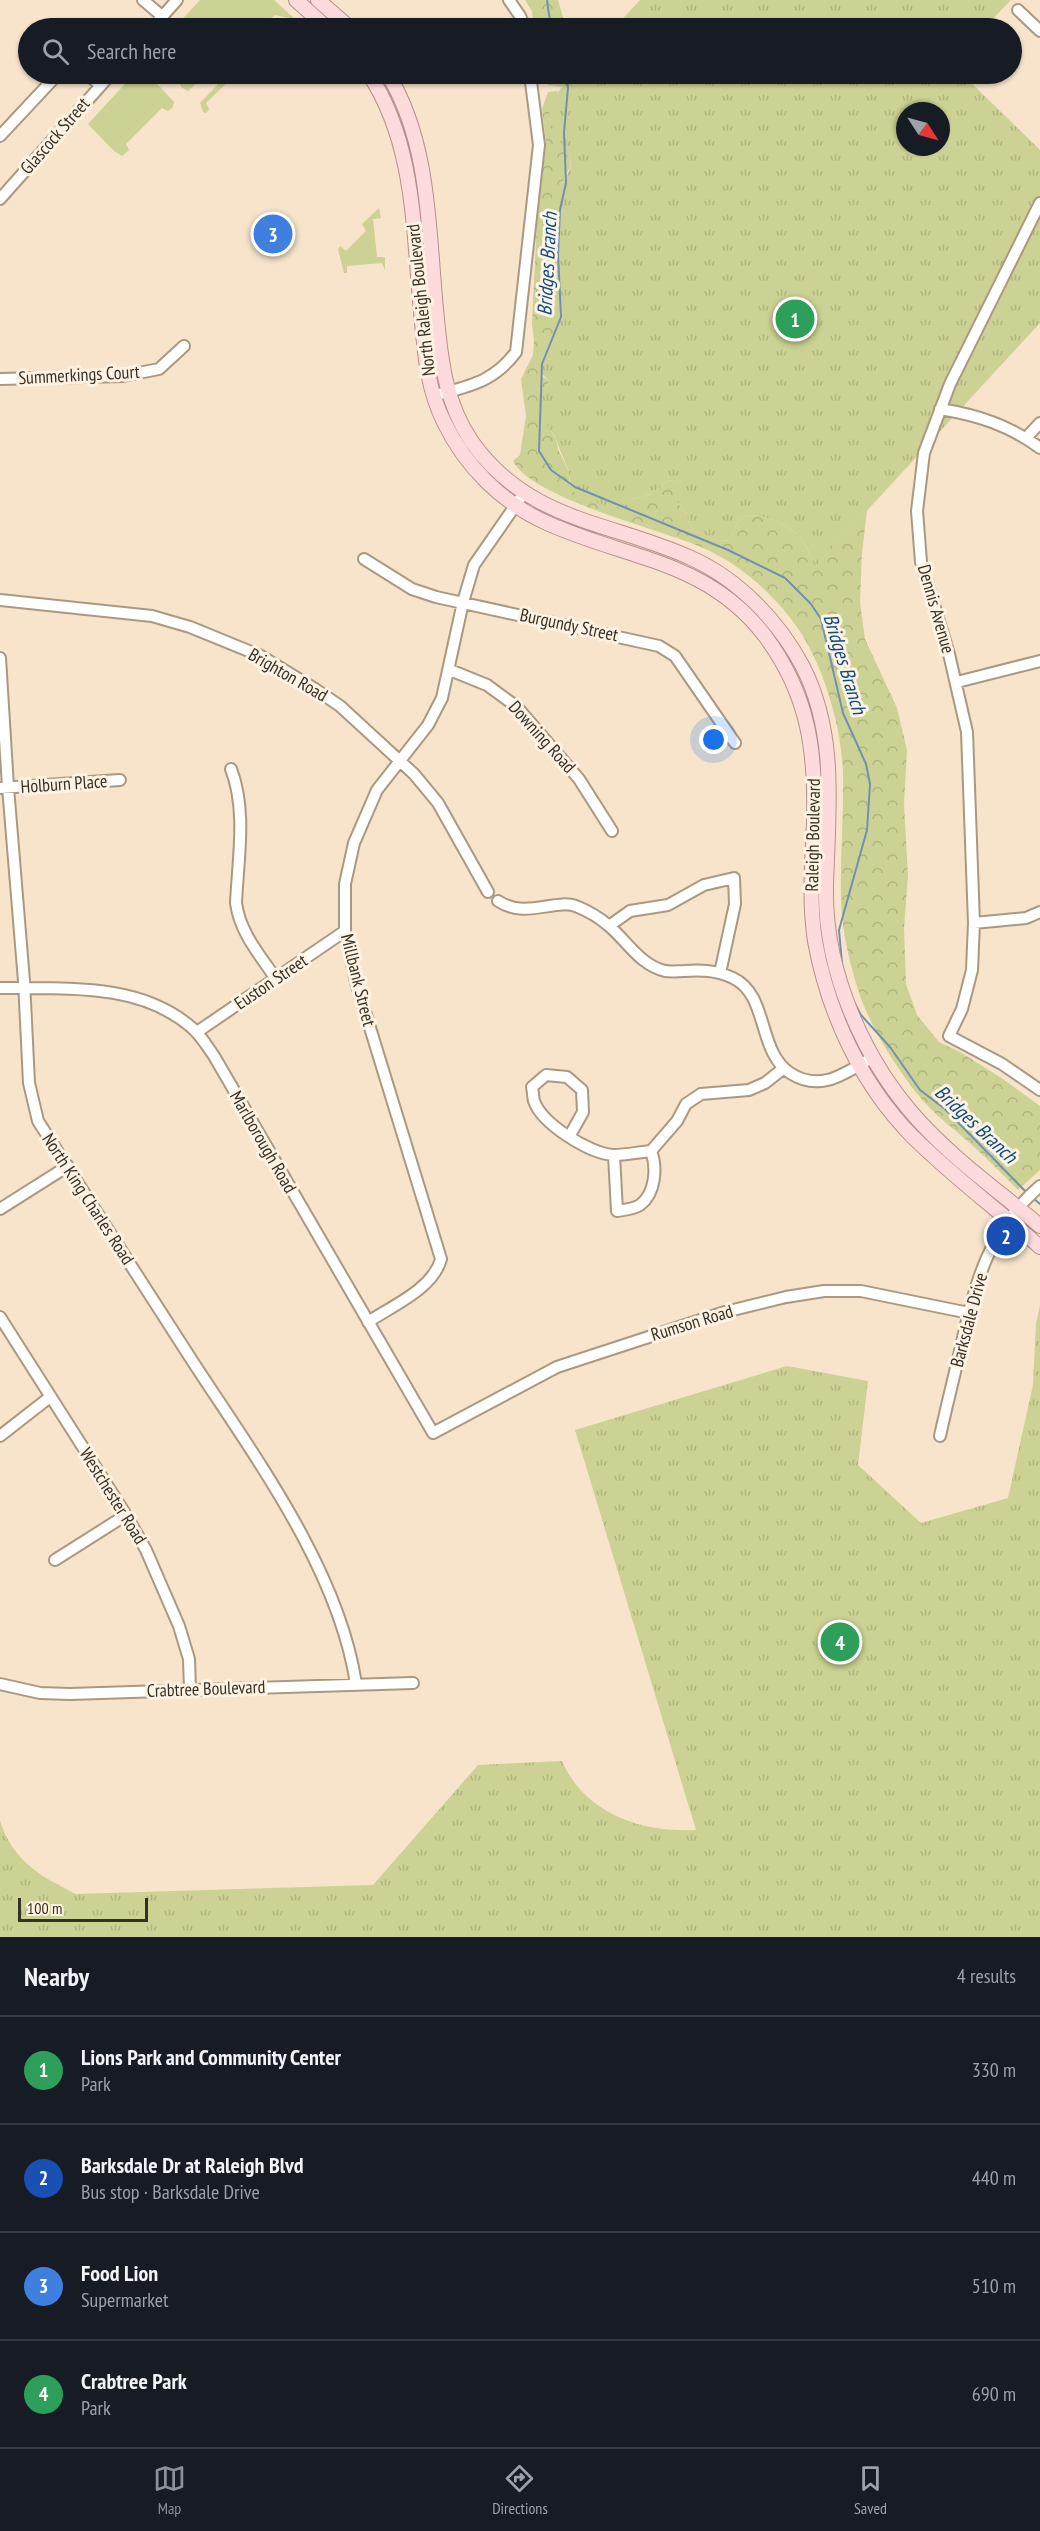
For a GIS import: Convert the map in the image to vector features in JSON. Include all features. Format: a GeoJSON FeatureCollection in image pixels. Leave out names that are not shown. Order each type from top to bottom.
{"type":"FeatureCollection","features":[{"type":"Feature","properties":{"kind":"main road"},"geometry":{"type":"LineString","coordinates":[[296,0],[316,18]]}},
{"type":"Feature","properties":{"kind":"main road"},"geometry":{"type":"LineString","coordinates":[[318,0],[339,18]]}},
{"type":"Feature","properties":{"kind":"main road","name":"North Raleigh Boulevard"},"geometry":{"type":"LineString","coordinates":[[376,84],[386,102],[405,155],[428,376],[433,396],[441,418],[460,452],[490,485],[515,506]]}},
{"type":"Feature","properties":{"kind":"main road","name":"North Raleigh Boulevard"},"geometry":{"type":"LineString","coordinates":[[394,84],[400,94],[420,151],[442,372],[448,392],[455,411],[473,443],[500,474],[524,493]]}},
{"type":"Feature","properties":{"kind":"main road","name":"Raleigh Boulevard"},"geometry":{"type":"LineString","coordinates":[[524,493],[552,509],[579,520],[693,559],[735,585],[756,603],[787,641],[813,690],[823,722],[829,780],[826,893],[830,936],[843,990],[863,1040],[892,1088],[922,1124],[1040,1226]]}},
{"type":"Feature","properties":{"kind":"main road","name":"Raleigh Boulevard"},"geometry":{"type":"LineString","coordinates":[[515,506],[564,530],[686,572],[726,597],[745,614],[775,650],[799,696],[812,750],[814,781],[811,894],[815,939],[829,995],[849,1046],[874,1090],[910,1134],[1040,1247]]}},
{"type":"Feature","properties":{"kind":"street"},"geometry":{"type":"LineString","coordinates":[[143,0],[163,16],[177,0]]}},
{"type":"Feature","properties":{"kind":"street"},"geometry":{"type":"LineString","coordinates":[[509,0],[521,18]]}},
{"type":"Feature","properties":{"kind":"street"},"geometry":{"type":"LineString","coordinates":[[1018,10],[1040,31]]}},
{"type":"Feature","properties":{"kind":"street"},"geometry":{"type":"LineString","coordinates":[[0,136],[49,84]]}},
{"type":"Feature","properties":{"kind":"street"},"geometry":{"type":"LineString","coordinates":[[433,396],[494,376],[507,365],[516,352],[539,145],[531,84]]}},
{"type":"Feature","properties":{"kind":"street","name":"Glascock Street"},"geometry":{"type":"LineString","coordinates":[[0,199],[100,85]]}},
{"type":"Feature","properties":{"kind":"street","name":"Dennis Avenue"},"geometry":{"type":"LineString","coordinates":[[1040,203],[950,384],[940,409],[924,453],[917,511],[921,562],[957,682],[967,732],[974,923],[972,970],[962,1009],[949,1036],[1002,1064],[1040,1090]]}},
{"type":"Feature","properties":{"kind":"street","name":"Summerkings Court"},"geometry":{"type":"LineString","coordinates":[[0,379],[123,376],[159,369],[184,346]]}},
{"type":"Feature","properties":{"kind":"street"},"geometry":{"type":"LineString","coordinates":[[940,409],[984,418],[1004,426],[1040,448]]}},
{"type":"Feature","properties":{"kind":"street"},"geometry":{"type":"LineString","coordinates":[[1026,438],[1040,423]]}},
{"type":"Feature","properties":{"kind":"street","name":"Millbank Street"},"geometry":{"type":"LineString","coordinates":[[368,1322],[421,1287],[439,1267],[441,1258],[356,982],[345,932],[345,884],[354,843],[377,790],[428,725],[442,698],[450,670],[463,602],[474,565],[524,493]]}},
{"type":"Feature","properties":{"kind":"street","name":"Burgundy Street"},"geometry":{"type":"LineString","coordinates":[[364,559],[412,588],[463,602],[659,645],[675,656],[735,743]]}},
{"type":"Feature","properties":{"kind":"street","name":"Brighton Road"},"geometry":{"type":"LineString","coordinates":[[0,600],[152,616],[215,636],[261,656],[332,700],[401,761],[438,802],[488,892]]}},
{"type":"Feature","properties":{"kind":"street","name":"North King Charles Road"},"geometry":{"type":"LineString","coordinates":[[0,658],[4,788],[24,988],[29,1083],[38,1121],[295,1521],[339,1616],[352,1655],[356,1684]]}},
{"type":"Feature","properties":{"kind":"street"},"geometry":{"type":"LineString","coordinates":[[957,682],[1040,661]]}},
{"type":"Feature","properties":{"kind":"street","name":"Downing Road"},"geometry":{"type":"LineString","coordinates":[[450,670],[487,685],[517,707],[579,779],[612,831]]}},
{"type":"Feature","properties":{"kind":"street"},"geometry":{"type":"LineString","coordinates":[[231,769],[237,786],[240,808],[236,903],[238,918],[246,935],[276,979]]}},
{"type":"Feature","properties":{"kind":"street","name":"Holburn Place"},"geometry":{"type":"LineString","coordinates":[[4,788],[120,780]]}},
{"type":"Feature","properties":{"kind":"street"},"geometry":{"type":"LineString","coordinates":[[609,926],[630,911],[668,905],[704,885],[734,878],[735,904],[720,973]]}},
{"type":"Feature","properties":{"kind":"street"},"geometry":{"type":"LineString","coordinates":[[498,901],[508,908],[576,906],[609,926],[638,957],[665,971],[711,970],[735,978],[748,990],[772,1056],[797,1077],[814,1083],[839,1076],[873,1057]]}},
{"type":"Feature","properties":{"kind":"street"},"geometry":{"type":"LineString","coordinates":[[974,923],[1026,918],[1040,912]]}},
{"type":"Feature","properties":{"kind":"street","name":"Euston Street"},"geometry":{"type":"LineString","coordinates":[[197,1032],[345,932]]}},
{"type":"Feature","properties":{"kind":"street","name":"Marlborough Road"},"geometry":{"type":"LineString","coordinates":[[0,988],[113,993],[139,997],[169,1011],[197,1032],[214,1056],[433,1433]]}},
{"type":"Feature","properties":{"kind":"street"},"geometry":{"type":"LineString","coordinates":[[569,1137],[583,1112],[582,1090],[567,1077],[546,1075],[532,1087],[534,1102],[547,1120],[569,1137],[596,1152],[614,1155],[651,1151],[670,1131],[686,1104],[701,1094],[749,1090],[765,1083],[784,1068]]}},
{"type":"Feature","properties":{"kind":"street"},"geometry":{"type":"LineString","coordinates":[[614,1155],[617,1211],[639,1206],[646,1200],[656,1164],[651,1151]]}},
{"type":"Feature","properties":{"kind":"street"},"geometry":{"type":"LineString","coordinates":[[0,1209],[68,1166]]}},
{"type":"Feature","properties":{"kind":"street","name":"Barksdale Drive"},"geometry":{"type":"LineString","coordinates":[[940,1436],[978,1276],[992,1245],[1008,1219],[1040,1186]]}},
{"type":"Feature","properties":{"kind":"street","name":"Rumson Road"},"geometry":{"type":"LineString","coordinates":[[433,1433],[557,1367],[725,1312],[786,1297],[824,1291],[861,1292],[969,1313]]}},
{"type":"Feature","properties":{"kind":"street","name":"Westchester Road"},"geometry":{"type":"LineString","coordinates":[[0,1317],[146,1550],[179,1626],[189,1659],[190,1690]]}},
{"type":"Feature","properties":{"kind":"street"},"geometry":{"type":"LineString","coordinates":[[0,1436],[50,1397]]}},
{"type":"Feature","properties":{"kind":"street"},"geometry":{"type":"LineString","coordinates":[[56,1560],[126,1515]]}},
{"type":"Feature","properties":{"kind":"street","name":"Crabtree Boulevard"},"geometry":{"type":"LineString","coordinates":[[0,1684],[40,1693],[70,1694],[413,1683]]}},
{"type":"Feature","properties":{"kind":"green space"},"geometry":{"type":"Polygon","coordinates":[[[200,0],[274,0],[294,18],[275,15],[271,18],[183,18],[200,0]]]}},
{"type":"Feature","properties":{"kind":"green space"},"geometry":{"type":"Polygon","coordinates":[[[525,0],[558,0],[563,18],[533,18],[532,11],[525,0]]]}},
{"type":"Feature","properties":{"kind":"green space"},"geometry":{"type":"Polygon","coordinates":[[[640,0],[1011,0],[994,18],[623,18],[640,0]]]}},
{"type":"Feature","properties":{"kind":"green space"},"geometry":{"type":"Polygon","coordinates":[[[125,84],[157,84],[174,102],[173,107],[168,111],[162,108],[126,144],[129,150],[122,156],[114,151],[88,124],[125,84]]]}},
{"type":"Feature","properties":{"kind":"green space"},"geometry":{"type":"Polygon","coordinates":[[[180,84],[196,84],[188,91],[181,87],[180,84]]]}},
{"type":"Feature","properties":{"kind":"green space"},"geometry":{"type":"Polygon","coordinates":[[[218,84],[226,84],[206,103],[209,109],[206,113],[203,112],[200,103],[218,84]]]}},
{"type":"Feature","properties":{"kind":"green space"},"geometry":{"type":"Polygon","coordinates":[[[548,84],[565,84],[562,87],[548,84]]]}},
{"type":"Feature","properties":{"kind":"green space"},"geometry":{"type":"Polygon","coordinates":[[[565,84],[972,84],[1040,150],[1040,323],[815,567],[807,547],[799,536],[774,520],[764,517],[755,515],[741,519],[730,540],[721,541],[693,531],[686,513],[676,500],[676,482],[668,480],[651,493],[631,499],[621,507],[589,499],[571,488],[569,472],[556,439],[540,411],[540,403],[549,381],[537,369],[536,362],[545,348],[559,339],[547,307],[550,255],[545,218],[549,203],[567,175],[571,160],[570,153],[552,129],[549,112],[565,84]]]}},
{"type":"Feature","properties":{"kind":"green space"},"geometry":{"type":"Polygon","coordinates":[[[558,91],[549,121],[556,137],[569,149],[571,158],[570,167],[545,218],[550,254],[547,280],[548,314],[558,331],[559,339],[545,348],[542,376],[549,381],[540,406],[540,414],[556,439],[558,449],[570,474],[569,482],[573,491],[591,500],[625,505],[631,499],[651,493],[668,480],[676,482],[676,500],[686,513],[693,531],[721,541],[730,540],[741,519],[755,515],[764,517],[774,520],[799,536],[816,566],[867,510],[860,603],[865,639],[897,708],[907,750],[904,804],[908,876],[904,928],[906,984],[917,1015],[939,1042],[962,1053],[1040,1106],[1040,1170],[1018,1190],[979,1151],[931,1110],[899,1069],[867,1014],[847,949],[841,909],[843,774],[839,737],[823,679],[797,627],[767,591],[729,562],[701,547],[570,500],[525,475],[513,461],[520,455],[526,416],[521,379],[533,355],[532,324],[537,223],[546,143],[542,109],[548,92],[558,91]]]}},
{"type":"Feature","properties":{"kind":"green space"},"geometry":{"type":"Polygon","coordinates":[[[379,208],[381,218],[373,219],[377,257],[385,257],[385,270],[382,263],[347,266],[347,273],[344,273],[338,249],[340,246],[346,251],[366,231],[362,224],[379,208]]]}},
{"type":"Feature","properties":{"kind":"green space"},"geometry":{"type":"Polygon","coordinates":[[[1040,1305],[1040,1937],[0,1937],[0,1821],[12,1847],[29,1866],[76,1894],[373,1885],[478,1765],[562,1761],[572,1779],[585,1795],[600,1807],[617,1816],[656,1828],[696,1830],[575,1430],[787,1366],[868,1381],[858,1465],[921,1523],[1008,1498],[1033,1385],[1036,1324],[1040,1305]]]}},
{"type":"Feature","properties":{"kind":"waterway","name":"Bridges Branch"},"geometry":{"type":"LineString","coordinates":[[547,0],[550,18]]}},
{"type":"Feature","properties":{"kind":"waterway","name":"Bridges Branch"},"geometry":{"type":"LineString","coordinates":[[567,84],[564,132],[566,183],[560,210],[558,254],[561,317],[542,364],[539,451],[551,470],[575,487],[728,550],[785,578],[811,604],[821,619],[843,713],[866,764],[870,784],[867,830],[839,930],[842,963]]}},
{"type":"Feature","properties":{"kind":"waterway","name":"Bridges Branch"},"geometry":{"type":"LineString","coordinates":[[853,1000],[861,1015],[890,1047],[920,1090],[945,1109],[1027,1193]]}},
{"type":"Feature","properties":{"kind":"waterway","name":"Bridges Branch"},"geometry":{"type":"LineString","coordinates":[[1033,1198],[1040,1204]]}},
{"type":"Feature","properties":{"kind":"place","name":"Food Lion"},"geometry":{"type":"Point","coordinates":[273,234]}},
{"type":"Feature","properties":{"kind":"place","name":"Lions Park and Community Center"},"geometry":{"type":"Point","coordinates":[795,319]}},
{"type":"Feature","properties":{"kind":"place","name":"Barksdale Dr at Raleigh Blvd"},"geometry":{"type":"Point","coordinates":[1006,1236]}},
{"type":"Feature","properties":{"kind":"place","name":"Crabtree Park"},"geometry":{"type":"Point","coordinates":[840,1642]}}]}
